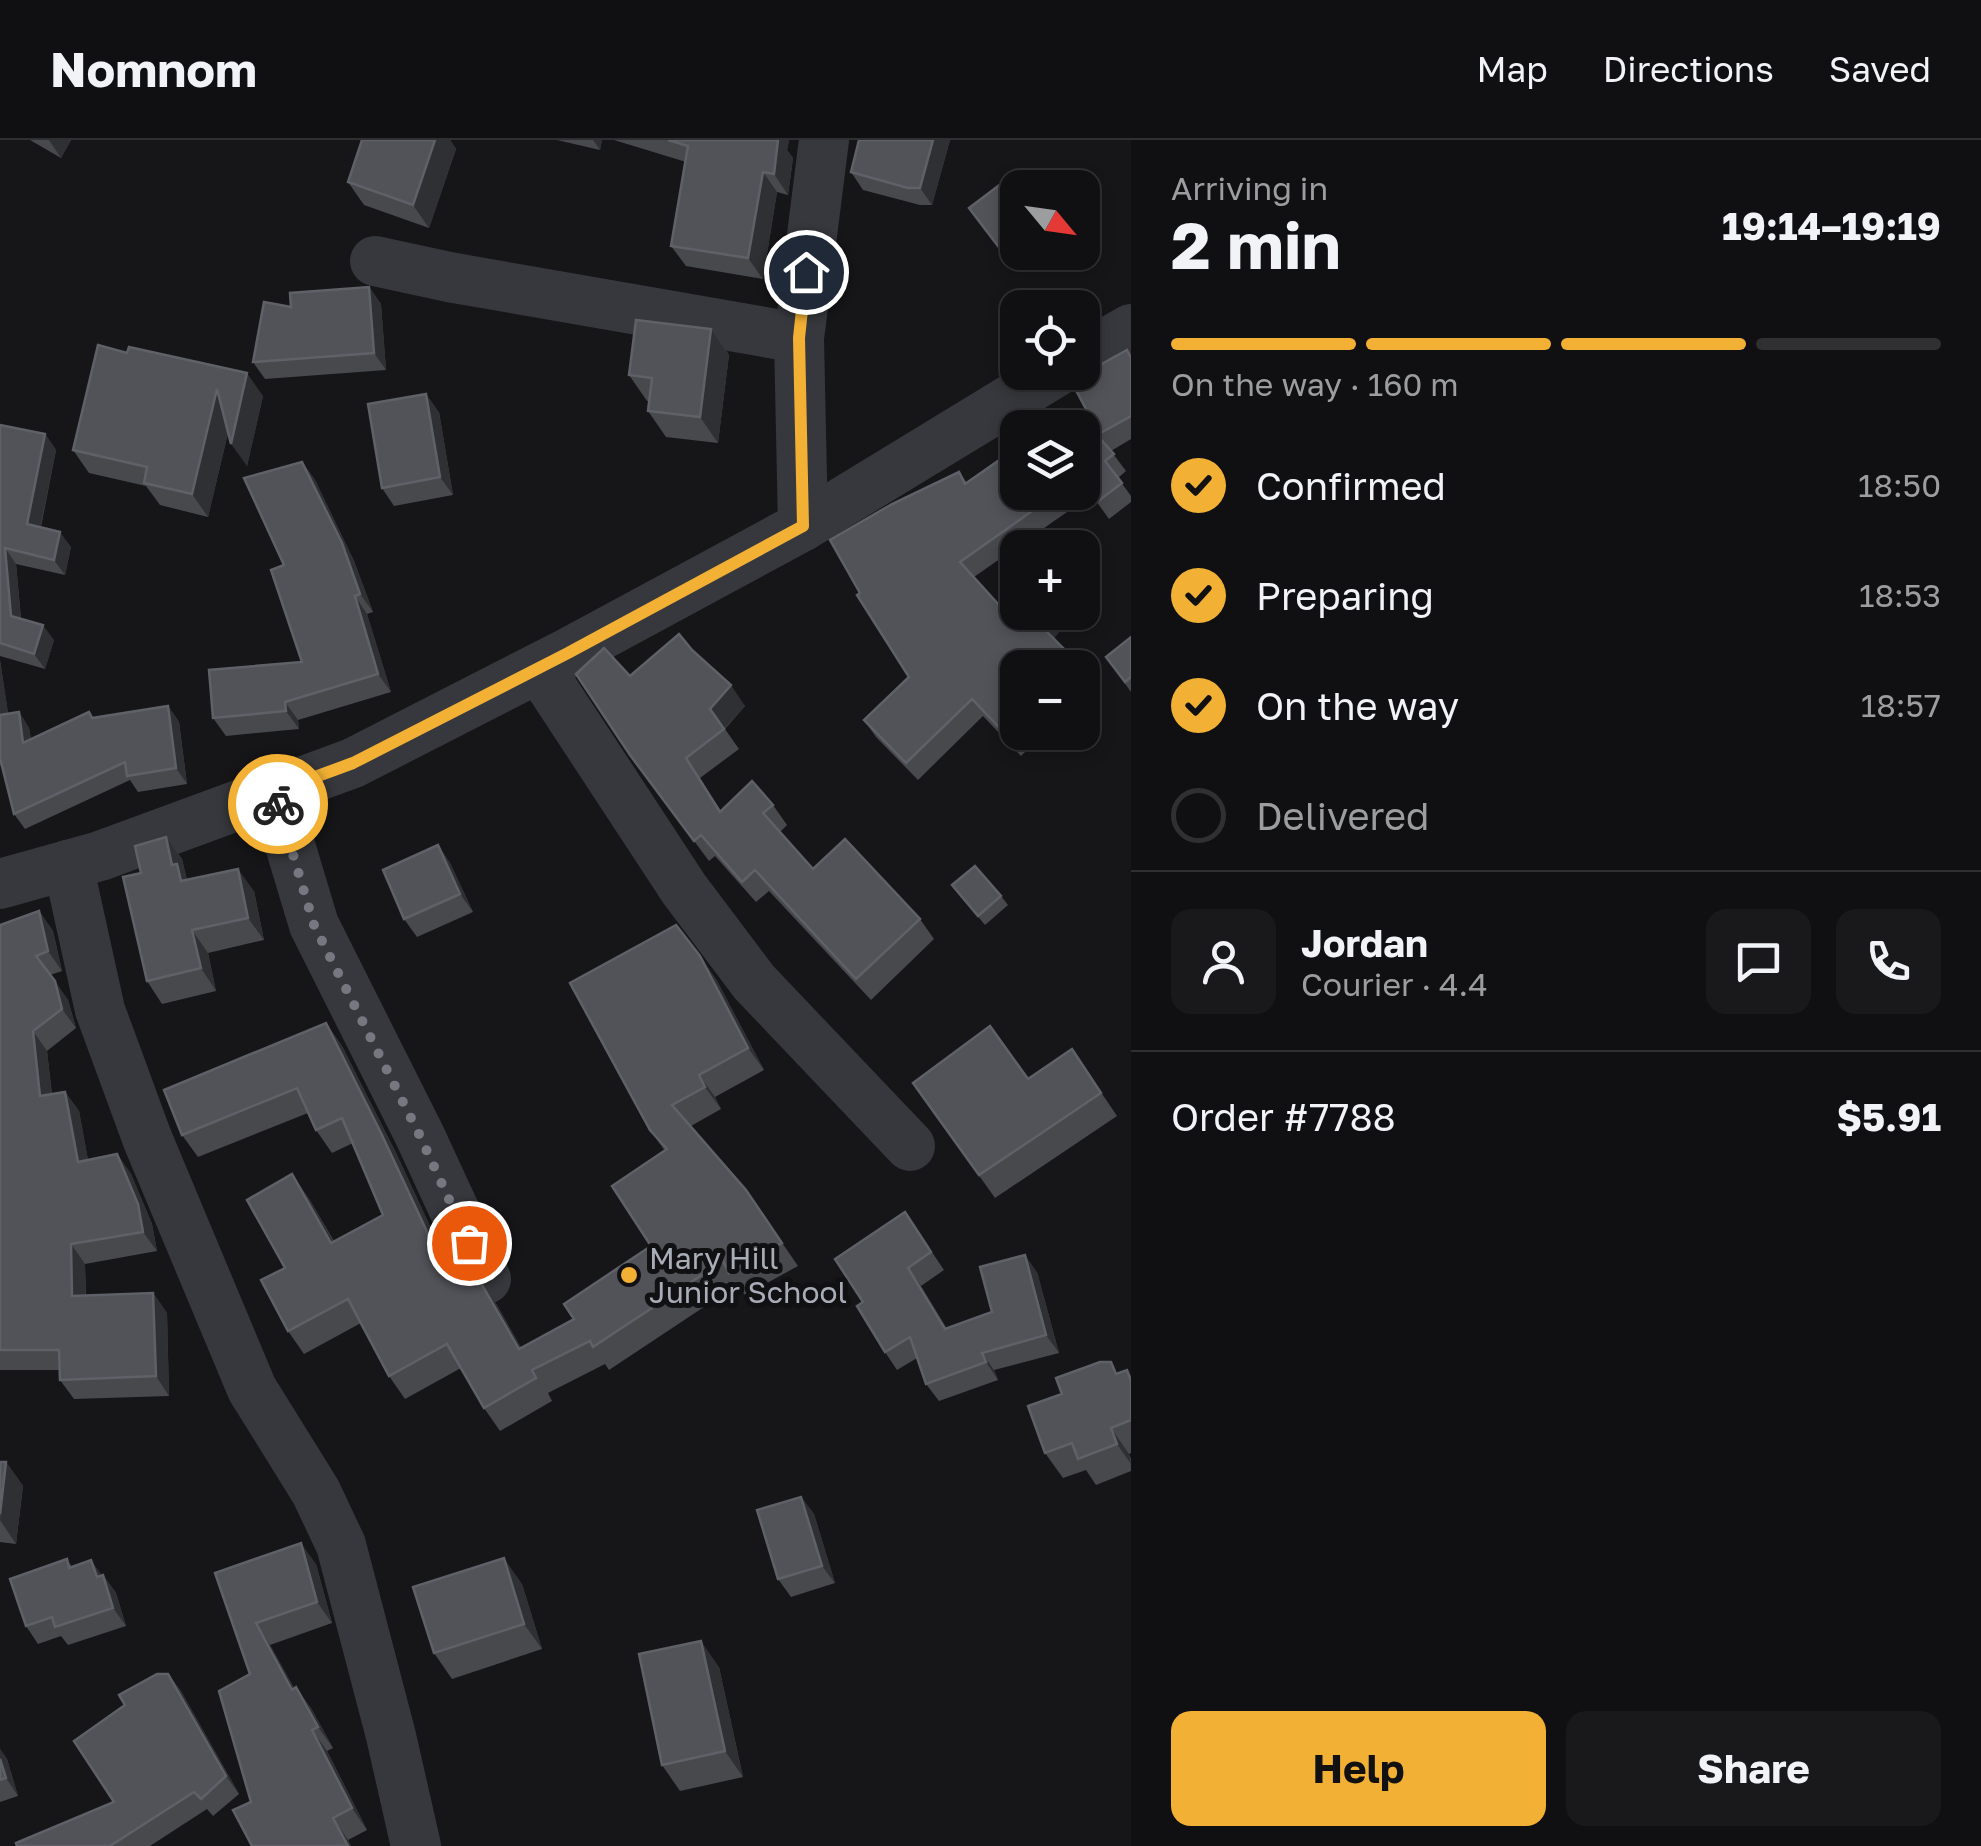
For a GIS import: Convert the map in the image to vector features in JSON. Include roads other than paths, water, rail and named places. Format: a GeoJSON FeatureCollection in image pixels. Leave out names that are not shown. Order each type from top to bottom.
{"type":"FeatureCollection","features":[{"type":"Feature","properties":{"kind":"street"},"geometry":{"type":"LineString","coordinates":[[803,526],[799,338],[824,140]]}},
{"type":"Feature","properties":{"kind":"street"},"geometry":{"type":"LineString","coordinates":[[375,261],[799,338]]}},
{"type":"Feature","properties":{"kind":"street"},"geometry":{"type":"LineString","coordinates":[[1100,347],[1131,329]]}},
{"type":"Feature","properties":{"kind":"street"},"geometry":{"type":"LineString","coordinates":[[0,884],[100,856],[353,763],[803,526],[1026,390]]}},
{"type":"Feature","properties":{"kind":"street"},"geometry":{"type":"LineString","coordinates":[[539,668],[684,889],[754,982],[910,1146]]}},
{"type":"Feature","properties":{"kind":"street"},"geometry":{"type":"LineString","coordinates":[[274,792],[314,925],[420,1136],[486,1279]]}},
{"type":"Feature","properties":{"kind":"street"},"geometry":{"type":"LineString","coordinates":[[68,865],[100,1010],[147,1138],[252,1389],[316,1492],[341,1545],[416,1846]]}},
{"type":"Feature","properties":{"kind":"place","name":"Mary Hill Junior School"},"geometry":{"type":"Point","coordinates":[629,1275]}}]}
